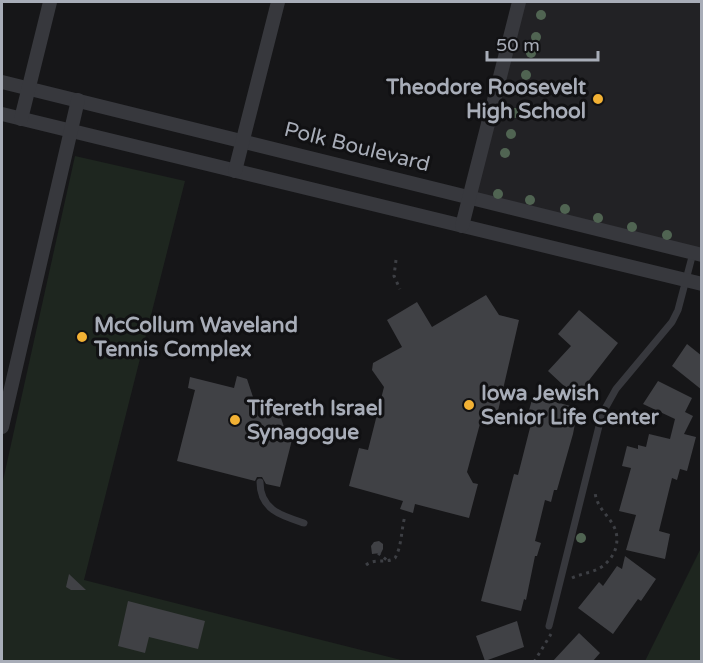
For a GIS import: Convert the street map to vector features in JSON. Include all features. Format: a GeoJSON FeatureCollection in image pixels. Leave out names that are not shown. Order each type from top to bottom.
{"type":"FeatureCollection","features":[{"type":"Feature","properties":{"kind":"street"},"geometry":{"type":"LineString","coordinates":[[21,119],[50,2]]}},
{"type":"Feature","properties":{"kind":"street"},"geometry":{"type":"LineString","coordinates":[[235,171],[278,2]]}},
{"type":"Feature","properties":{"kind":"street"},"geometry":{"type":"LineString","coordinates":[[462,226],[519,2]]}},
{"type":"Feature","properties":{"kind":"street","name":"Polk Boulevard"},"geometry":{"type":"LineString","coordinates":[[2,82],[697,254]]}},
{"type":"Feature","properties":{"kind":"street"},"geometry":{"type":"LineString","coordinates":[[2,427],[78,100]]}},
{"type":"Feature","properties":{"kind":"street"},"geometry":{"type":"LineString","coordinates":[[2,114],[702,284]]}},
{"type":"Feature","properties":{"kind":"lane"},"geometry":{"type":"LineString","coordinates":[[551,625],[602,414],[616,389],[672,322],[697,254]]}},
{"type":"Feature","properties":{"kind":"lane"},"geometry":{"type":"LineString","coordinates":[[260,482],[260,491],[269,508],[279,515],[304,523]]}},
{"type":"Feature","properties":{"kind":"path"},"geometry":{"type":"LineString","coordinates":[[396,260],[394,276],[400,290]]}},
{"type":"Feature","properties":{"kind":"path"},"geometry":{"type":"LineString","coordinates":[[569,581],[577,575],[601,567],[615,551],[615,528],[598,503],[595,489]]}},
{"type":"Feature","properties":{"kind":"path"},"geometry":{"type":"LineString","coordinates":[[366,565],[373,561],[388,561],[395,558],[398,554],[405,516]]}},
{"type":"Feature","properties":{"kind":"path"},"geometry":{"type":"LineString","coordinates":[[378,553],[388,561]]}},
{"type":"Feature","properties":{"kind":"path"},"geometry":{"type":"LineString","coordinates":[[534,662],[546,645],[551,625]]}},
{"type":"Feature","properties":{"kind":"shaded area","name":"Theodore Roosevelt High School"},"geometry":{"type":"Polygon","coordinates":[[[519,2],[701,2],[701,255],[469,197],[519,2]]]}},
{"type":"Feature","properties":{"kind":"shaded area"},"geometry":{"type":"Polygon","coordinates":[[[75,156],[185,181],[84,580],[405,661],[2,661],[2,485],[75,156]]]}},
{"type":"Feature","properties":{"kind":"shaded area"},"geometry":{"type":"Polygon","coordinates":[[[701,548],[701,661],[645,661],[701,548]]]}},
{"type":"Feature","properties":{"kind":"building","name":"Iowa Jewish Senior Life Center"},"geometry":{"type":"Polygon","coordinates":[[[486,295],[499,315],[519,320],[495,424],[481,420],[467,472],[473,483],[478,484],[469,518],[415,504],[413,513],[400,509],[403,501],[349,486],[359,448],[368,450],[384,387],[372,370],[373,363],[402,347],[387,320],[417,302],[432,327],[486,295]]]}},
{"type":"Feature","properties":{"kind":"building"},"geometry":{"type":"Polygon","coordinates":[[[579,310],[618,343],[576,397],[548,371],[571,346],[558,334],[579,310]]]}},
{"type":"Feature","properties":{"kind":"building"},"geometry":{"type":"Polygon","coordinates":[[[687,344],[702,356],[702,390],[672,366],[687,344]]]}},
{"type":"Feature","properties":{"kind":"building","name":"Tifereth Israel Synagogue"},"geometry":{"type":"Polygon","coordinates":[[[237,376],[247,379],[255,403],[278,409],[285,430],[294,432],[280,487],[266,484],[262,477],[257,477],[255,481],[177,461],[195,390],[188,388],[190,377],[234,388],[237,376]]]}},
{"type":"Feature","properties":{"kind":"building"},"geometry":{"type":"Polygon","coordinates":[[[658,381],[692,398],[685,412],[693,416],[684,434],[696,437],[687,471],[680,469],[677,480],[672,478],[659,531],[670,534],[665,559],[626,550],[636,515],[619,511],[631,468],[622,466],[627,446],[638,449],[638,445],[646,447],[649,434],[670,439],[675,419],[643,404],[658,381]]]}},
{"type":"Feature","properties":{"kind":"building"},"geometry":{"type":"Polygon","coordinates":[[[533,396],[578,408],[557,490],[554,490],[551,502],[545,500],[535,541],[541,543],[537,556],[535,556],[526,600],[524,599],[521,611],[481,601],[514,474],[518,475],[533,416],[528,414],[533,396]]]}},
{"type":"Feature","properties":{"kind":"building"},"geometry":{"type":"Polygon","coordinates":[[[379,541],[383,544],[381,553],[372,554],[371,546],[374,542],[379,541]]]}},
{"type":"Feature","properties":{"kind":"building"},"geometry":{"type":"Polygon","coordinates":[[[625,556],[656,579],[641,601],[638,599],[613,634],[578,608],[599,582],[603,586],[617,566],[622,569],[625,556]]]}},
{"type":"Feature","properties":{"kind":"building"},"geometry":{"type":"Polygon","coordinates":[[[69,574],[86,590],[71,590],[66,587],[69,574]]]}},
{"type":"Feature","properties":{"kind":"building"},"geometry":{"type":"Polygon","coordinates":[[[128,601],[205,621],[198,649],[149,637],[145,653],[118,646],[128,601]]]}},
{"type":"Feature","properties":{"kind":"building"},"geometry":{"type":"Polygon","coordinates":[[[517,621],[524,647],[485,661],[476,636],[517,621]]]}},
{"type":"Feature","properties":{"kind":"building"},"geometry":{"type":"Polygon","coordinates":[[[579,633],[600,653],[592,662],[552,662],[579,633]]]}},
{"type":"Feature","properties":{"kind":"place","name":"Theodore Roosevelt High School"},"geometry":{"type":"Point","coordinates":[598,99]}},
{"type":"Feature","properties":{"kind":"place","name":"McCollum Waveland Tennis Complex"},"geometry":{"type":"Point","coordinates":[82,337]}},
{"type":"Feature","properties":{"kind":"place","name":"Iowa Jewish Senior Life Center"},"geometry":{"type":"Point","coordinates":[469,405]}},
{"type":"Feature","properties":{"kind":"place","name":"Tifereth Israel Synagogue"},"geometry":{"type":"Point","coordinates":[235,420]}}]}
